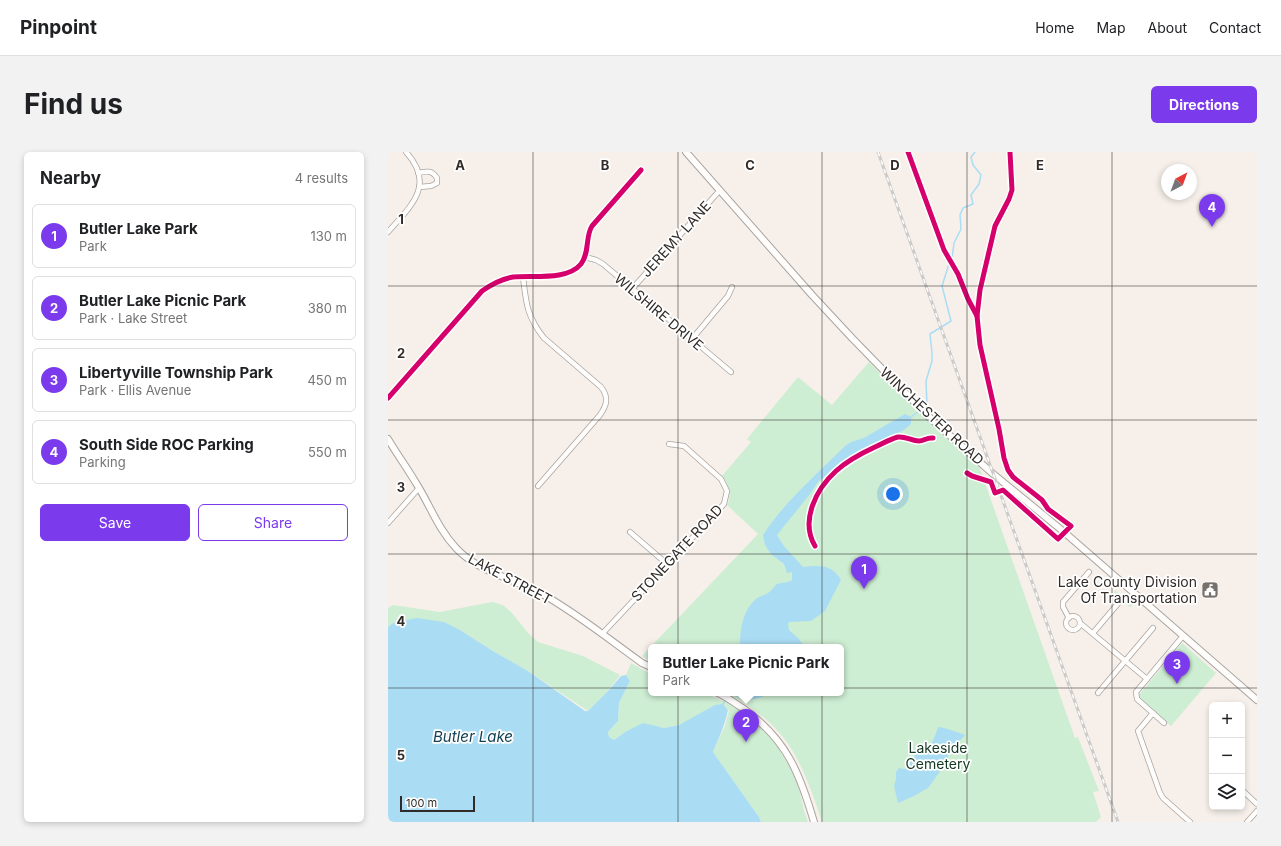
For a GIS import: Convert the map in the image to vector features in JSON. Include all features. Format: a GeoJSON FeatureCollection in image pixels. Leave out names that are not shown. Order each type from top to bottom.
{"type":"FeatureCollection","features":[{"type":"Feature","properties":{"kind":"main road","name":"WINCHESTER ROAD"},"geometry":{"type":"LineString","coordinates":[[686,152],[822,306],[928,416],[1257,700]]}},
{"type":"Feature","properties":{"kind":"main road","name":"LAKE STREET"},"geometry":{"type":"LineString","coordinates":[[388,440],[419,488],[443,532],[457,549],[473,562],[543,594],[566,608],[642,663],[648,666]]}},
{"type":"Feature","properties":{"kind":"main road"},"geometry":{"type":"LineString","coordinates":[[723,696],[760,722],[786,751],[798,774],[814,822]]}},
{"type":"Feature","properties":{"kind":"street"},"geometry":{"type":"LineString","coordinates":[[388,232],[410,207],[418,193],[418,173],[414,163],[406,152]]}},
{"type":"Feature","properties":{"kind":"street"},"geometry":{"type":"LineString","coordinates":[[388,398],[482,291],[502,280],[560,275],[568,273],[580,266],[585,257],[589,230],[641,170]]}},
{"type":"Feature","properties":{"kind":"street"},"geometry":{"type":"LineString","coordinates":[[418,173],[430,171],[434,173],[437,178],[437,183],[431,186],[419,186]]}},
{"type":"Feature","properties":{"kind":"street","name":"JEREMY LANE"},"geometry":{"type":"LineString","coordinates":[[632,289],[720,190]]}},
{"type":"Feature","properties":{"kind":"street","name":"WILSHIRE DRIVE"},"geometry":{"type":"LineString","coordinates":[[585,257],[603,264],[731,372]]}},
{"type":"Feature","properties":{"kind":"street"},"geometry":{"type":"LineString","coordinates":[[523,277],[531,319],[537,328],[544,338],[600,387],[606,396],[605,407],[600,415],[538,486]]}},
{"type":"Feature","properties":{"kind":"street"},"geometry":{"type":"LineString","coordinates":[[692,339],[728,296],[732,287]]}},
{"type":"Feature","properties":{"kind":"street","name":"STONEGATE ROAD"},"geometry":{"type":"LineString","coordinates":[[602,634],[724,504],[727,491],[721,479],[684,446],[669,444]]}},
{"type":"Feature","properties":{"kind":"street"},"geometry":{"type":"LineString","coordinates":[[388,523],[419,488]]}},
{"type":"Feature","properties":{"kind":"street"},"geometry":{"type":"LineString","coordinates":[[630,532],[667,564]]}},
{"type":"Feature","properties":{"kind":"street"},"geometry":{"type":"LineString","coordinates":[[1069,618],[1063,607],[1063,602],[1089,572]]}},
{"type":"Feature","properties":{"kind":"street"},"geometry":{"type":"LineString","coordinates":[[1093,633],[1122,600]]}},
{"type":"Feature","properties":{"kind":"street"},"geometry":{"type":"LineString","coordinates":[[1069,618],[1075,617],[1079,619],[1080,623],[1147,679]]}},
{"type":"Feature","properties":{"kind":"street"},"geometry":{"type":"LineString","coordinates":[[1069,618],[1066,625],[1071,630],[1078,629],[1080,623]]}},
{"type":"Feature","properties":{"kind":"street"},"geometry":{"type":"LineString","coordinates":[[1098,693],[1153,628]]}},
{"type":"Feature","properties":{"kind":"street"},"geometry":{"type":"LineString","coordinates":[[1164,723],[1137,699],[1136,692],[1183,636]]}},
{"type":"Feature","properties":{"kind":"street"},"geometry":{"type":"LineString","coordinates":[[1153,713],[1138,731],[1160,793],[1163,798],[1190,822]]}},
{"type":"Feature","properties":{"kind":"street"},"geometry":{"type":"LineString","coordinates":[[1245,793],[1257,804]]}},
{"type":"Feature","properties":{"kind":"street"},"geometry":{"type":"LineString","coordinates":[[1248,822],[1257,811]]}},
{"type":"Feature","properties":{"kind":"green space","name":"Lakeside Cemetery"},"geometry":{"type":"Polygon","coordinates":[[[869,362],[900,394],[979,466],[1075,738],[1078,737],[1099,791],[1093,792],[1101,817],[1096,822],[822,822],[807,780],[799,762],[789,746],[778,731],[764,718],[747,705],[731,696],[844,696],[844,644],[653,644],[758,534],[727,505],[729,501],[729,490],[722,476],[751,442],[747,439],[798,377],[832,405],[869,362]]]}},
{"type":"Feature","properties":{"kind":"green space"},"geometry":{"type":"Polygon","coordinates":[[[1115,590],[1133,605],[1130,607],[1116,597],[1117,596],[1114,593],[1115,590]]]}},
{"type":"Feature","properties":{"kind":"green space"},"geometry":{"type":"Polygon","coordinates":[[[492,602],[503,605],[538,642],[583,656],[620,675],[608,691],[588,711],[528,671],[460,630],[393,623],[388,627],[388,608],[393,605],[440,612],[492,602]]]}},
{"type":"Feature","properties":{"kind":"green space"},"geometry":{"type":"Polygon","coordinates":[[[1182,643],[1216,673],[1171,726],[1138,696],[1182,643]]]}},
{"type":"Feature","properties":{"kind":"green space"},"geometry":{"type":"Polygon","coordinates":[[[648,650],[648,660],[642,656],[648,650]]]}},
{"type":"Feature","properties":{"kind":"green space"},"geometry":{"type":"Polygon","coordinates":[[[631,663],[648,672],[648,696],[710,696],[731,705],[752,719],[769,735],[786,760],[799,788],[808,822],[761,822],[713,752],[725,726],[729,710],[723,704],[679,725],[625,732],[614,740],[609,737],[608,732],[618,721],[619,703],[630,681],[626,675],[631,663]]]}},
{"type":"Feature","properties":{"kind":"water"},"geometry":{"type":"Polygon","coordinates":[[[905,414],[911,417],[911,424],[904,430],[863,450],[834,469],[818,482],[777,535],[784,546],[803,567],[825,567],[834,571],[838,575],[841,580],[825,611],[811,621],[789,622],[789,630],[803,644],[740,644],[745,614],[752,603],[757,598],[767,594],[777,584],[792,580],[792,572],[787,573],[784,564],[771,554],[765,545],[763,535],[781,511],[802,488],[845,446],[851,442],[864,438],[905,414]]]}},
{"type":"Feature","properties":{"kind":"water","name":"Butler Lake"},"geometry":{"type":"Polygon","coordinates":[[[417,618],[444,622],[460,630],[528,671],[585,711],[588,711],[621,676],[626,675],[630,681],[619,703],[618,721],[608,732],[609,737],[614,740],[625,732],[643,723],[664,728],[679,725],[715,705],[723,704],[728,710],[724,726],[713,752],[761,822],[388,822],[388,627],[393,623],[417,618]]]}},
{"type":"Feature","properties":{"kind":"water"},"geometry":{"type":"Polygon","coordinates":[[[735,696],[764,696],[751,699],[735,696]]]}},
{"type":"Feature","properties":{"kind":"water"},"geometry":{"type":"Polygon","coordinates":[[[938,727],[965,735],[953,748],[948,756],[947,762],[928,788],[898,803],[894,786],[896,772],[899,768],[905,769],[916,754],[920,754],[927,749],[933,740],[938,727]]]}},
{"type":"Feature","properties":{"kind":"waterway"},"geometry":{"type":"LineString","coordinates":[[922,408],[927,405],[926,381],[932,361],[930,334],[951,321],[942,286],[952,258],[954,243],[961,229],[960,215],[963,208],[973,204],[971,195],[979,184],[981,175],[973,165],[971,157],[975,152]]}},
{"type":"Feature","properties":{"kind":"waterway"},"geometry":{"type":"LineString","coordinates":[[911,417],[919,411]]}},
{"type":"Feature","properties":{"kind":"waterway"},"geometry":{"type":"LineString","coordinates":[[723,704],[726,699]]}},
{"type":"Feature","properties":{"kind":"railway"},"geometry":{"type":"LineString","coordinates":[[878,152],[1118,822]]}},
{"type":"Feature","properties":{"kind":"cycle path"},"geometry":{"type":"LineString","coordinates":[[908,152],[944,250],[958,274],[977,316]]}},
{"type":"Feature","properties":{"kind":"cycle path"},"geometry":{"type":"LineString","coordinates":[[967,473],[991,482],[995,493],[1003,490],[1058,539],[1071,526],[1048,509],[1042,500],[1013,477],[1008,470],[1004,458],[980,345],[977,316],[980,290],[995,226],[1012,190],[1010,152]]}},
{"type":"Feature","properties":{"kind":"cycle path"},"geometry":{"type":"LineString","coordinates":[[388,398],[482,291],[489,286],[513,277],[559,275],[567,273],[581,264],[586,255],[592,226],[641,170]]}},
{"type":"Feature","properties":{"kind":"cycle path"},"geometry":{"type":"LineString","coordinates":[[815,546],[809,526],[812,506],[822,487],[836,471],[860,455],[895,438],[903,437],[919,441],[933,438]]}},
{"type":"Feature","properties":{"kind":"place","name":"South Side ROC Parking"},"geometry":{"type":"Point","coordinates":[1212,227]}},
{"type":"Feature","properties":{"kind":"place","name":"Butler Lake Park"},"geometry":{"type":"Point","coordinates":[864,589]}},
{"type":"Feature","properties":{"kind":"place","name":"Lake County Division Of Transportation"},"geometry":{"type":"Point","coordinates":[1210,590]}},
{"type":"Feature","properties":{"kind":"place","name":"Libertyville Township Park"},"geometry":{"type":"Point","coordinates":[1177,684]}},
{"type":"Feature","properties":{"kind":"place","name":"Butler Lake Picnic Park"},"geometry":{"type":"Point","coordinates":[746,742]}}]}
